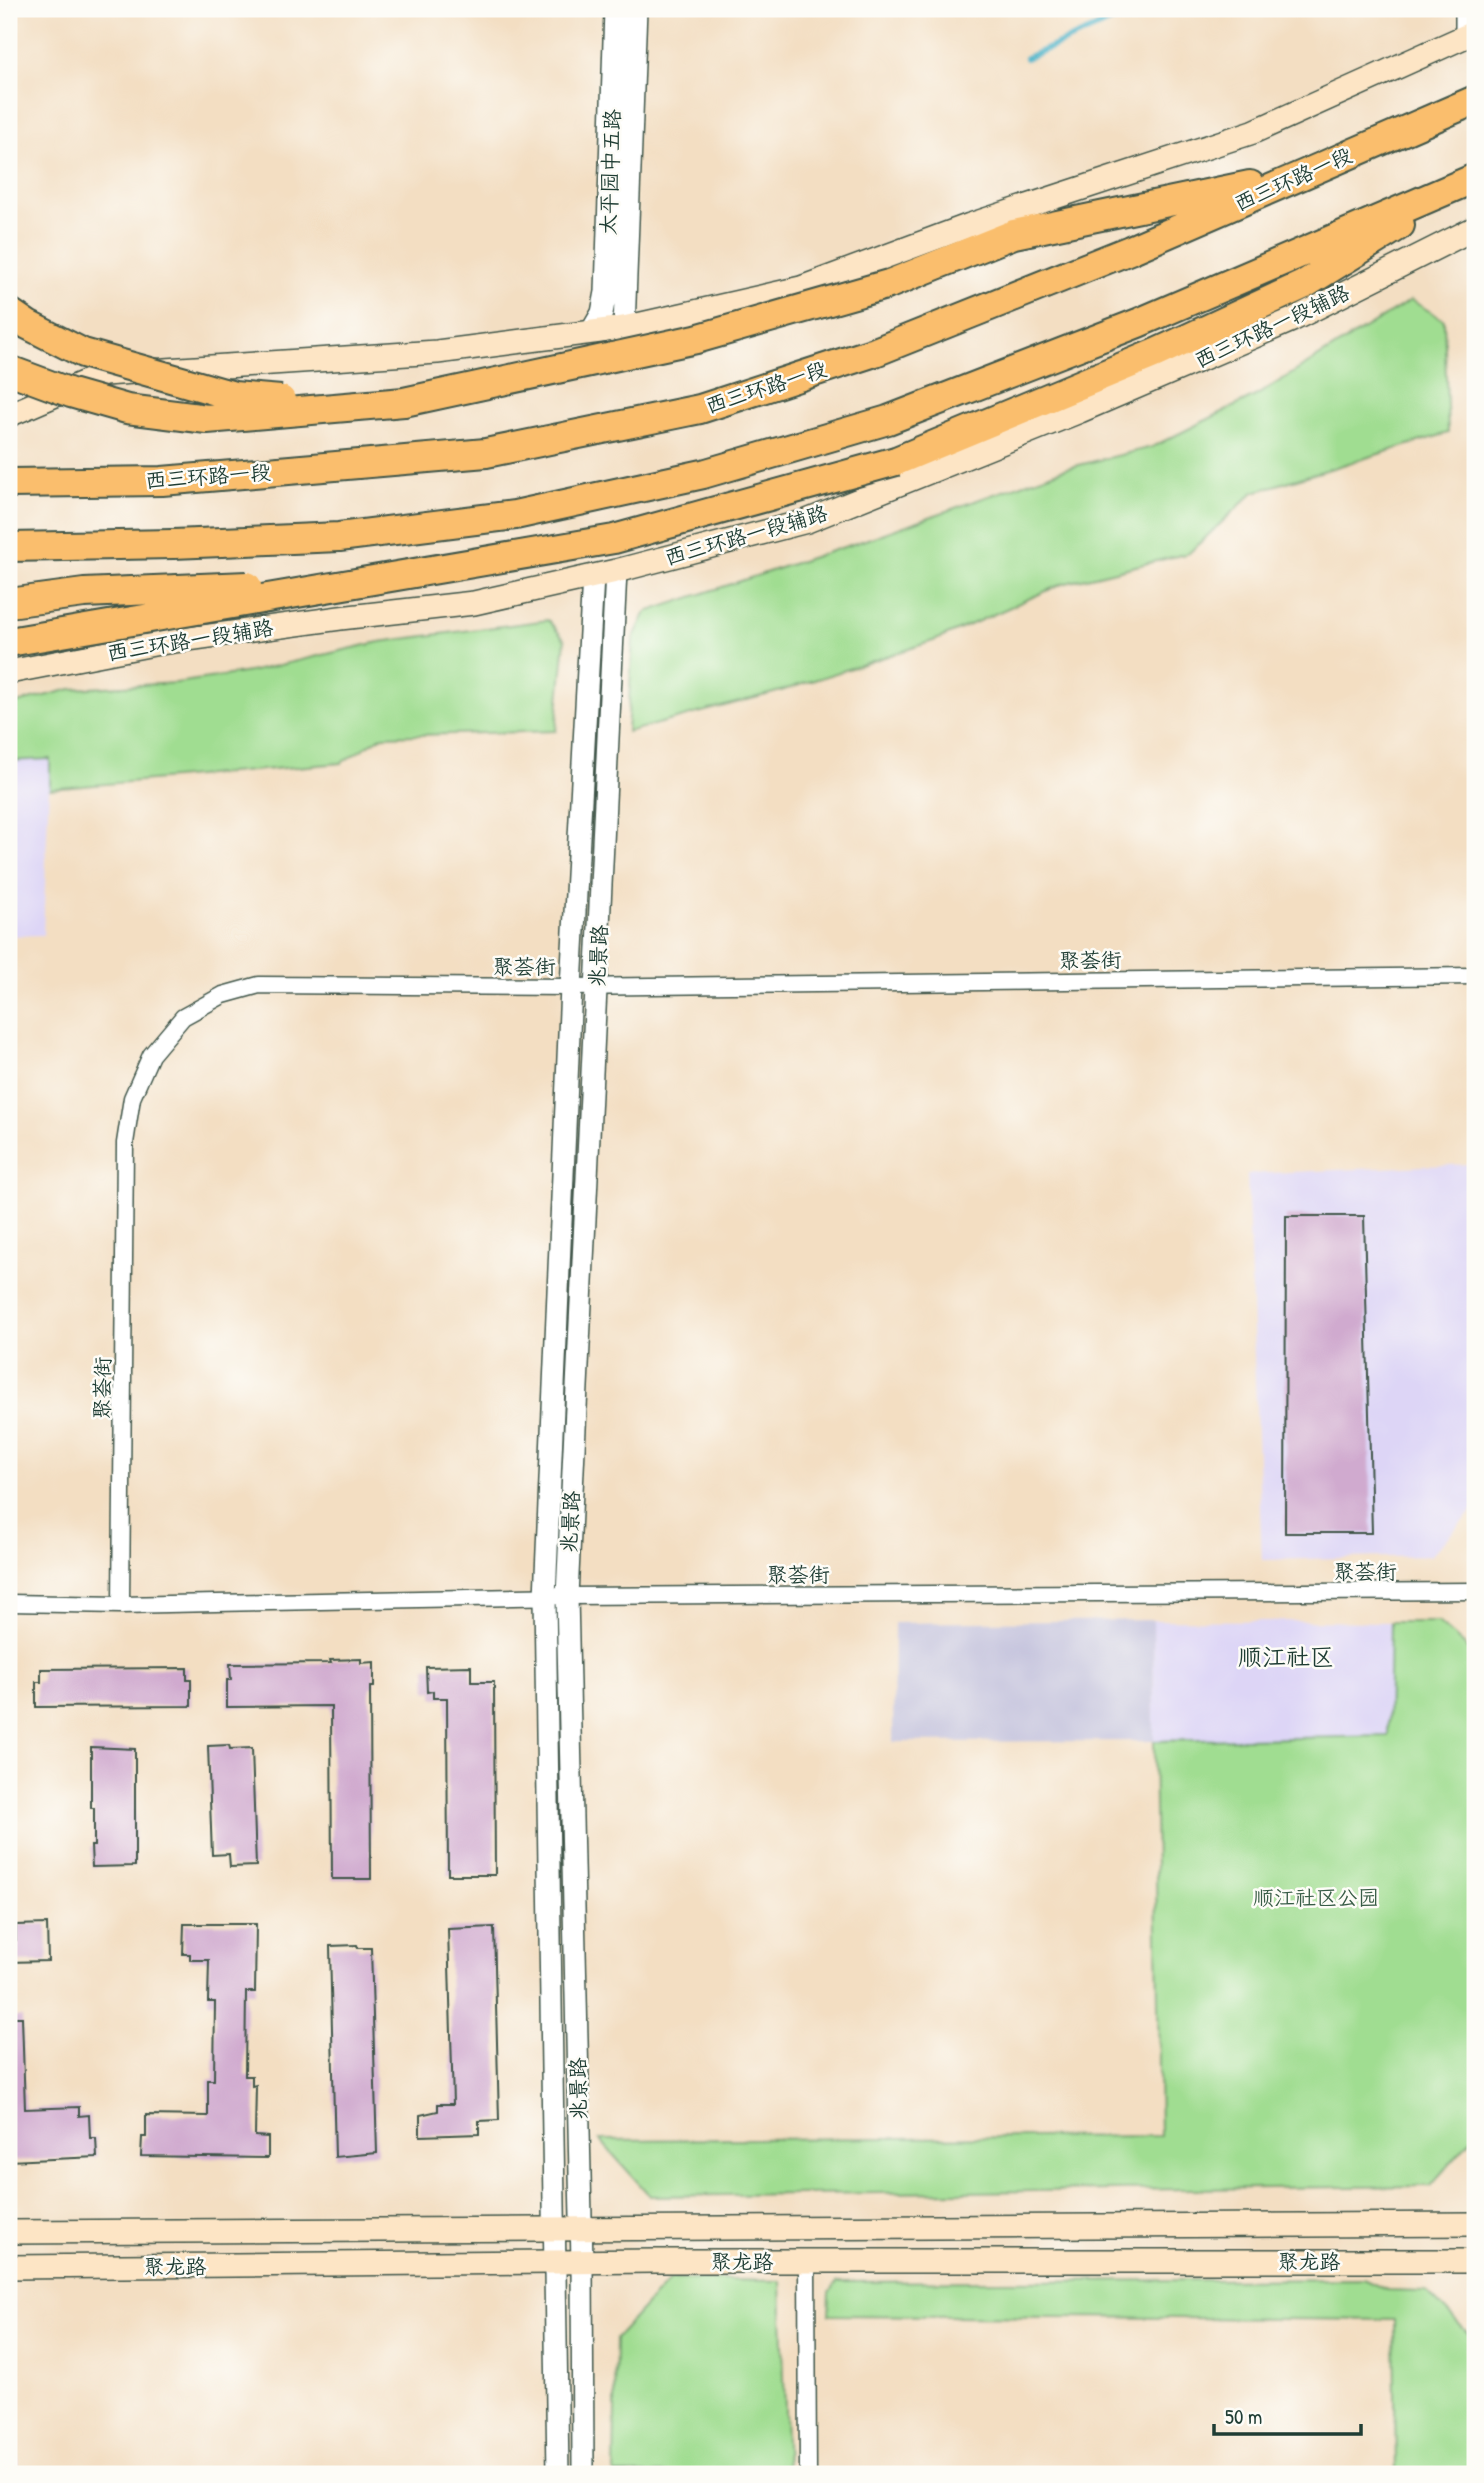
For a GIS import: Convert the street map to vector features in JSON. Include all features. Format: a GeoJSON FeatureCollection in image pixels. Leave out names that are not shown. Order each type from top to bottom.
{"type":"FeatureCollection","features":[{"type":"Feature","properties":{"kind":"highway","name":"西三环路一段"},"geometry":{"type":"LineString","coordinates":[[9,483],[162,481],[486,453],[700,409],[876,352],[1130,250],[1475,100]]}},
{"type":"Feature","properties":{"kind":"highway"},"geometry":{"type":"LineString","coordinates":[[9,370],[71,393],[127,409],[207,419],[404,402],[696,339],[888,284],[1014,234],[1308,173]]}},
{"type":"Feature","properties":{"kind":"highway"},"geometry":{"type":"LineString","coordinates":[[9,642],[614,539],[896,461],[1156,353],[1303,285],[1475,178]]}},
{"type":"Feature","properties":{"kind":"highway"},"geometry":{"type":"LineString","coordinates":[[9,547],[339,537],[515,515],[703,474],[901,415],[1138,323],[1475,178]]}},
{"type":"Feature","properties":{"kind":"highway"},"geometry":{"type":"LineString","coordinates":[[9,312],[28,325],[83,353],[234,396],[357,406]]}},
{"type":"Feature","properties":{"kind":"highway"},"geometry":{"type":"LineString","coordinates":[[9,603],[84,593],[366,580]]}},
{"type":"Feature","properties":{"kind":"main road"},"geometry":{"type":"LineString","coordinates":[[9,415],[104,374],[437,352],[624,328],[801,288],[970,225],[1253,132],[1471,34]]}},
{"type":"Feature","properties":{"kind":"main road","name":"西三环路一段辅路"},"geometry":{"type":"LineString","coordinates":[[9,672],[159,643],[474,603],[616,571],[807,521],[1080,411],[1292,320],[1475,228]]}},
{"type":"Feature","properties":{"kind":"main road"},"geometry":{"type":"LineString","coordinates":[[9,324],[104,374]]}},
{"type":"Feature","properties":{"kind":"main road","name":"聚龙路"},"geometry":{"type":"LineString","coordinates":[[9,2232],[1475,2224]]}},
{"type":"Feature","properties":{"kind":"main road","name":"聚龙路"},"geometry":{"type":"LineString","coordinates":[[9,2267],[807,2261],[1475,2261]]}},
{"type":"Feature","properties":{"kind":"street","name":"太平园中五路"},"geometry":{"type":"LineString","coordinates":[[591,332],[602,313],[606,292],[615,9]]}},
{"type":"Feature","properties":{"kind":"street","name":"太平园中五路"},"geometry":{"type":"LineString","coordinates":[[624,328],[636,9]]}},
{"type":"Feature","properties":{"kind":"street"},"geometry":{"type":"LineString","coordinates":[[1466,9],[1471,34]]}},
{"type":"Feature","properties":{"kind":"street","name":"兆景路"},"geometry":{"type":"LineString","coordinates":[[583,2474],[581,2229],[556,1596],[596,987],[616,571]]}},
{"type":"Feature","properties":{"kind":"street","name":"兆景路"},"geometry":{"type":"LineString","coordinates":[[558,2474],[553,2229],[556,1596],[571,987],[593,576]]}},
{"type":"Feature","properties":{"kind":"street","name":"聚荟街"},"geometry":{"type":"LineString","coordinates":[[121,1605],[125,1143],[132,1098],[151,1055],[183,1017],[223,995],[259,985],[596,987],[1475,976]]}},
{"type":"Feature","properties":{"kind":"street","name":"聚荟街"},"geometry":{"type":"LineString","coordinates":[[9,1603],[121,1605],[556,1596],[1475,1591]]}},
{"type":"Feature","properties":{"kind":"street"},"geometry":{"type":"LineString","coordinates":[[807,2261],[808,2474]]}},
{"type":"Feature","properties":{"kind":"shaded area"},"geometry":{"type":"Polygon","coordinates":[[[50,759],[43,935],[9,936],[9,761],[50,759]]]}},
{"type":"Feature","properties":{"kind":"shaded area"},"geometry":{"type":"Polygon","coordinates":[[[1473,1164],[1475,1508],[1430,1556],[1262,1560],[1247,1174],[1473,1164]]]}},
{"type":"Feature","properties":{"kind":"shaded area"},"geometry":{"type":"Polygon","coordinates":[[[1153,1620],[1390,1622],[1388,1736],[1154,1741],[1153,1620]]]}},
{"type":"Feature","properties":{"kind":"shaded area"},"geometry":{"type":"Polygon","coordinates":[[[1153,1620],[1154,1741],[893,1742],[894,1623],[1153,1620]]]}},
{"type":"Feature","properties":{"kind":"shaded area"},"geometry":{"type":"Polygon","coordinates":[[[9,2299],[14,2300],[18,2474],[9,2474],[9,2299]]]}},
{"type":"Feature","properties":{"kind":"green space"},"geometry":{"type":"Polygon","coordinates":[[[1411,300],[1444,320],[1448,433],[1254,492],[1189,553],[1062,584],[936,640],[781,691],[627,732],[633,639],[646,612],[865,540],[1067,468],[1152,447],[1257,395],[1411,300]]]}},
{"type":"Feature","properties":{"kind":"green space"},"geometry":{"type":"Polygon","coordinates":[[[548,620],[565,640],[556,731],[383,736],[341,763],[50,789],[50,759],[9,761],[9,705],[71,689],[176,683],[249,672],[379,642],[548,620]]]}},
{"type":"Feature","properties":{"kind":"green space","name":"顺江社区公园"},"geometry":{"type":"Polygon","coordinates":[[[1390,1622],[1438,1622],[1475,1655],[1475,2135],[1430,2186],[650,2196],[600,2140],[1160,2136],[1154,1741],[1388,1736],[1390,1622]]]}},
{"type":"Feature","properties":{"kind":"green space"},"geometry":{"type":"Polygon","coordinates":[[[670,2279],[781,2281],[787,2474],[614,2474],[616,2338],[670,2279]]]}},
{"type":"Feature","properties":{"kind":"green space"},"geometry":{"type":"Polygon","coordinates":[[[1363,2279],[1387,2290],[1426,2291],[1475,2340],[1475,2474],[1396,2474],[1394,2320],[829,2315],[830,2293],[837,2282],[1363,2279]]]}},
{"type":"Feature","properties":{"kind":"building"},"geometry":{"type":"Polygon","coordinates":[[[1286,1216],[1364,1216],[1372,1533],[1285,1533],[1286,1216]]]}},
{"type":"Feature","properties":{"kind":"building"},"geometry":{"type":"Polygon","coordinates":[[[361,1659],[361,1663],[374,1662],[374,1687],[370,1687],[371,1879],[332,1879],[331,1706],[227,1707],[227,1680],[231,1680],[230,1664],[331,1663],[330,1660],[361,1659]]]}},
{"type":"Feature","properties":{"kind":"building"},"geometry":{"type":"Polygon","coordinates":[[[471,1666],[471,1682],[494,1682],[495,1875],[448,1875],[447,1698],[433,1698],[433,1691],[427,1692],[426,1667],[471,1666]]]}},
{"type":"Feature","properties":{"kind":"building"},"geometry":{"type":"Polygon","coordinates":[[[187,1668],[187,1680],[191,1680],[191,1706],[36,1707],[36,1682],[41,1682],[41,1669],[187,1668]]]}},
{"type":"Feature","properties":{"kind":"building"},"geometry":{"type":"Polygon","coordinates":[[[229,1745],[230,1749],[252,1748],[256,1866],[230,1867],[229,1854],[212,1855],[208,1746],[229,1745]]]}},
{"type":"Feature","properties":{"kind":"building"},"geometry":{"type":"Polygon","coordinates":[[[91,1747],[135,1749],[135,1866],[92,1867],[94,1808],[91,1808],[91,1747]]]}},
{"type":"Feature","properties":{"kind":"building"},"geometry":{"type":"Polygon","coordinates":[[[47,1924],[48,1961],[9,1962],[9,1940],[16,1940],[16,1925],[47,1924]]]}},
{"type":"Feature","properties":{"kind":"building"},"geometry":{"type":"Polygon","coordinates":[[[184,1924],[256,1924],[255,1992],[246,1992],[245,2076],[252,2076],[252,2086],[256,2085],[255,2136],[268,2137],[268,2158],[141,2156],[142,2137],[146,2137],[146,2115],[208,2116],[208,2080],[214,2080],[215,2002],[208,2002],[209,1960],[190,1960],[190,1954],[183,1954],[184,1924]]]}},
{"type":"Feature","properties":{"kind":"building"},"geometry":{"type":"Polygon","coordinates":[[[494,1927],[499,2120],[479,2121],[479,2134],[420,2136],[420,2115],[438,2111],[438,2104],[453,2104],[448,1929],[494,1927]]]}},
{"type":"Feature","properties":{"kind":"building"},"geometry":{"type":"Polygon","coordinates":[[[357,1945],[358,1948],[371,1948],[377,2153],[335,2157],[330,1946],[357,1945]]]}},
{"type":"Feature","properties":{"kind":"building"},"geometry":{"type":"Polygon","coordinates":[[[9,2017],[22,2017],[25,2109],[79,2107],[79,2116],[89,2115],[90,2138],[96,2138],[97,2157],[9,2161],[9,2017]]]}},
{"type":"Feature","properties":{"kind":"waterway"},"geometry":{"type":"LineString","coordinates":[[1026,58],[1139,9]]}},
{"type":"Feature","properties":{"kind":"district","name":"顺江社区"},"geometry":{"type":"Point","coordinates":[1286,1656]}}]}
